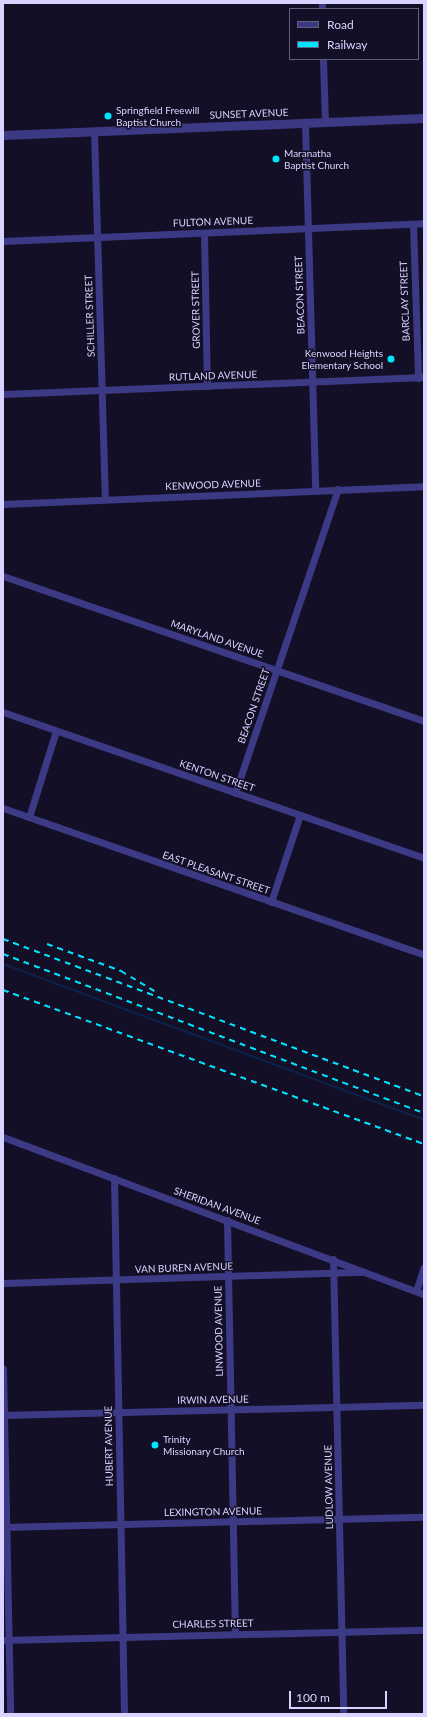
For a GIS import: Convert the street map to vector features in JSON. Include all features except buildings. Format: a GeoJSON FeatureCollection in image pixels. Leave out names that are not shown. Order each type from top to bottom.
{"type":"FeatureCollection","features":[{"type":"Feature","properties":{"kind":"street"},"geometry":{"type":"LineString","coordinates":[[324,60],[325,122]]}},
{"type":"Feature","properties":{"kind":"street","name":"SUNSET AVENUE"},"geometry":{"type":"LineString","coordinates":[[3,135],[424,118]]}},
{"type":"Feature","properties":{"kind":"street","name":"BEACON STREET"},"geometry":{"type":"LineString","coordinates":[[305,123],[315,490]]}},
{"type":"Feature","properties":{"kind":"street","name":"SCHILLER STREET"},"geometry":{"type":"LineString","coordinates":[[94,132],[105,499]]}},
{"type":"Feature","properties":{"kind":"street","name":"FULTON AVENUE"},"geometry":{"type":"LineString","coordinates":[[3,241],[424,223]]}},
{"type":"Feature","properties":{"kind":"street","name":"BARCLAY STREET"},"geometry":{"type":"LineString","coordinates":[[413,224],[421,378]]}},
{"type":"Feature","properties":{"kind":"street","name":"GROVER STREET"},"geometry":{"type":"LineString","coordinates":[[204,233],[207,386]]}},
{"type":"Feature","properties":{"kind":"street","name":"RUTLAND AVENUE"},"geometry":{"type":"LineString","coordinates":[[3,394],[421,378]]}},
{"type":"Feature","properties":{"kind":"street","name":"KENWOOD AVENUE"},"geometry":{"type":"LineString","coordinates":[[3,504],[424,486]]}},
{"type":"Feature","properties":{"kind":"street","name":"BEACON STREET"},"geometry":{"type":"LineString","coordinates":[[235,793],[338,490]]}},
{"type":"Feature","properties":{"kind":"street","name":"MARYLAND AVENUE"},"geometry":{"type":"LineString","coordinates":[[3,576],[424,721]]}},
{"type":"Feature","properties":{"kind":"street","name":"KENTON STREET"},"geometry":{"type":"LineString","coordinates":[[3,712],[424,858]]}},
{"type":"Feature","properties":{"kind":"street"},"geometry":{"type":"LineString","coordinates":[[29,817],[56,731]]}},
{"type":"Feature","properties":{"kind":"street","name":"EAST PLEASANT STREET"},"geometry":{"type":"LineString","coordinates":[[3,808],[424,955]]}},
{"type":"Feature","properties":{"kind":"street"},"geometry":{"type":"LineString","coordinates":[[271,902],[300,815]]}},
{"type":"Feature","properties":{"kind":"street","name":"SHERIDAN AVENUE"},"geometry":{"type":"LineString","coordinates":[[3,1137],[424,1294]]}},
{"type":"Feature","properties":{"kind":"street","name":"HUBERT AVENUE"},"geometry":{"type":"LineString","coordinates":[[114,1178],[124,1714]]}},
{"type":"Feature","properties":{"kind":"street","name":"LINWOOD AVENUE"},"geometry":{"type":"LineString","coordinates":[[227,1220],[235,1634]]}},
{"type":"Feature","properties":{"kind":"street","name":"LUDLOW AVENUE"},"geometry":{"type":"LineString","coordinates":[[334,1260],[343,1714]]}},
{"type":"Feature","properties":{"kind":"street"},"geometry":{"type":"LineString","coordinates":[[416,1291],[424,1267]]}},
{"type":"Feature","properties":{"kind":"street","name":"VAN BUREN AVENUE"},"geometry":{"type":"LineString","coordinates":[[3,1283],[365,1272]]}},
{"type":"Feature","properties":{"kind":"street"},"geometry":{"type":"LineString","coordinates":[[3,1369],[6,1640],[10,1714]]}},
{"type":"Feature","properties":{"kind":"street","name":"IRWIN AVENUE"},"geometry":{"type":"LineString","coordinates":[[4,1415],[424,1405]]}},
{"type":"Feature","properties":{"kind":"street","name":"LEXINGTON AVENUE"},"geometry":{"type":"LineString","coordinates":[[5,1527],[424,1517]]}},
{"type":"Feature","properties":{"kind":"street","name":"CHARLES STREET"},"geometry":{"type":"LineString","coordinates":[[6,1640],[122,1636],[424,1630]]}},
{"type":"Feature","properties":{"kind":"waterway"},"geometry":{"type":"LineString","coordinates":[[3,964],[424,1120]]}},
{"type":"Feature","properties":{"kind":"railway"},"geometry":{"type":"LineString","coordinates":[[3,939],[424,1096]]}},
{"type":"Feature","properties":{"kind":"railway"},"geometry":{"type":"LineString","coordinates":[[47,944],[121,971],[154,991]]}},
{"type":"Feature","properties":{"kind":"railway"},"geometry":{"type":"LineString","coordinates":[[3,954],[424,1113]]}},
{"type":"Feature","properties":{"kind":"railway"},"geometry":{"type":"LineString","coordinates":[[3,990],[424,1144]]}},
{"type":"Feature","properties":{"kind":"place","name":"Springfield Freewill Baptist Church"},"geometry":{"type":"Point","coordinates":[108,116]}},
{"type":"Feature","properties":{"kind":"place","name":"Maranatha Baptist Church"},"geometry":{"type":"Point","coordinates":[276,159]}},
{"type":"Feature","properties":{"kind":"place","name":"Kenwood Heights Elementary School"},"geometry":{"type":"Point","coordinates":[391,359]}},
{"type":"Feature","properties":{"kind":"place","name":"Trinity Missionary Church"},"geometry":{"type":"Point","coordinates":[155,1445]}}]}
